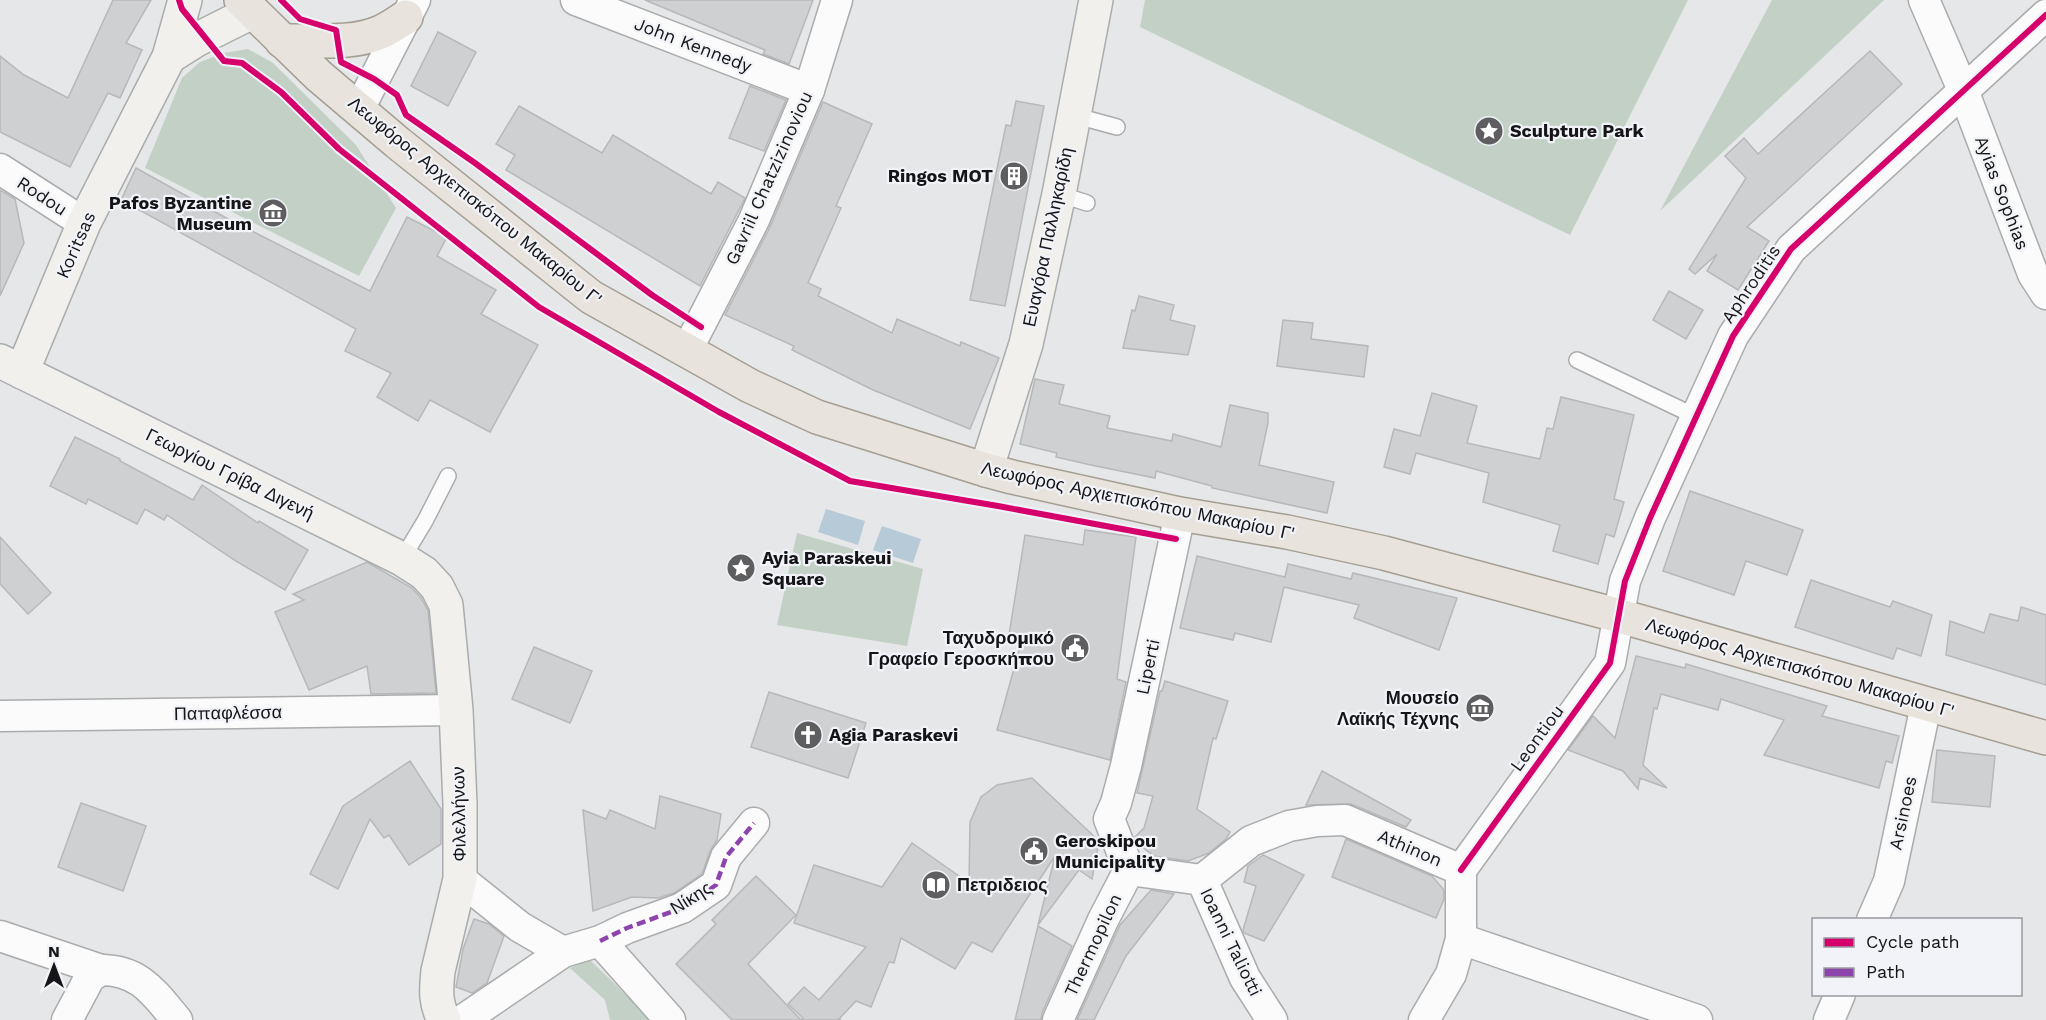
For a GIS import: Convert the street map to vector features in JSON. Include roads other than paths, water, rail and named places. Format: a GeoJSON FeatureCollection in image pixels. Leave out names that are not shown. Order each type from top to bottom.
{"type":"FeatureCollection","features":[{"type":"Feature","properties":{"kind":"main road","name":"Λεωφόρος Αρχιεπισκόπου Μακαρίου Γ'"},"geometry":{"type":"LineString","coordinates":[[247,6],[358,110],[591,297],[635,324],[750,386],[817,417],[986,470],[1180,514],[1287,532],[1384,553],[1620,616],[2046,738]]}},
{"type":"Feature","properties":{"kind":"main road"},"geometry":{"type":"LineString","coordinates":[[282,41],[361,38],[380,32],[411,9]]}},
{"type":"Feature","properties":{"kind":"street","name":"Koritsas"},"geometry":{"type":"LineString","coordinates":[[11,367],[169,57],[185,0]]}},
{"type":"Feature","properties":{"kind":"street","name":"John Kennedy"},"geometry":{"type":"LineString","coordinates":[[576,0],[809,90]]}},
{"type":"Feature","properties":{"kind":"street","name":"Gavriil Chatzizinoviou"},"geometry":{"type":"LineString","coordinates":[[687,350],[754,220],[809,90],[837,0]]}},
{"type":"Feature","properties":{"kind":"street","name":"Ευαγόρα Παλληκαρίδη"},"geometry":{"type":"LineString","coordinates":[[986,470],[1073,199],[1073,115],[1096,0]]}},
{"type":"Feature","properties":{"kind":"street","name":"Ayias Sophias"},"geometry":{"type":"LineString","coordinates":[[1924,0],[1963,90],[2034,274],[2046,294]]}},
{"type":"Feature","properties":{"kind":"street"},"geometry":{"type":"LineString","coordinates":[[169,57],[247,6]]}},
{"type":"Feature","properties":{"kind":"street"},"geometry":{"type":"LineString","coordinates":[[358,110],[411,9]]}},
{"type":"Feature","properties":{"kind":"street","name":"Aphroditis"},"geometry":{"type":"LineString","coordinates":[[1620,616],[1625,581],[1650,518],[1733,336],[1791,249],[2046,15]]}},
{"type":"Feature","properties":{"kind":"street","name":"Rodou"},"geometry":{"type":"LineString","coordinates":[[0,169],[84,224]]}},
{"type":"Feature","properties":{"kind":"street","name":"Γεωργίου Γρίβα Διγενή"},"geometry":{"type":"LineString","coordinates":[[11,367],[402,559],[424,573],[437,587],[446,605]]}},
{"type":"Feature","properties":{"kind":"street","name":"Liperti"},"geometry":{"type":"LineString","coordinates":[[1129,870],[1109,819],[1126,766],[1180,514]]}},
{"type":"Feature","properties":{"kind":"street","name":"Φιλελλήνων"},"geometry":{"type":"LineString","coordinates":[[444,1020],[436,1005],[438,971],[460,879],[456,710],[446,605]]}},
{"type":"Feature","properties":{"kind":"street","name":"Leontiou"},"geometry":{"type":"LineString","coordinates":[[1461,870],[1610,663],[1620,616]]}},
{"type":"Feature","properties":{"kind":"street","name":"Arsinoes"},"geometry":{"type":"LineString","coordinates":[[1873,918],[1889,881],[1926,705]]}},
{"type":"Feature","properties":{"kind":"street","name":"Παπαφλέσσα"},"geometry":{"type":"LineString","coordinates":[[0,716],[456,710]]}},
{"type":"Feature","properties":{"kind":"street","name":"Athinon"},"geometry":{"type":"LineString","coordinates":[[1202,880],[1251,841],[1289,826],[1317,821],[1345,820],[1461,870],[1461,939],[1451,974],[1424,1020]]}},
{"type":"Feature","properties":{"kind":"street","name":"Νίκης"},"geometry":{"type":"LineString","coordinates":[[463,1020],[563,952],[600,941],[682,908],[716,885],[726,857],[753,823]]}},
{"type":"Feature","properties":{"kind":"street","name":"Ioanni Taliotti"},"geometry":{"type":"LineString","coordinates":[[1129,870],[1202,880],[1245,978],[1272,1020]]}},
{"type":"Feature","properties":{"kind":"street","name":"Thermopilon"},"geometry":{"type":"LineString","coordinates":[[1058,1020],[1102,920],[1129,870]]}},
{"type":"Feature","properties":{"kind":"street"},"geometry":{"type":"LineString","coordinates":[[460,879],[520,927],[563,952]]}},
{"type":"Feature","properties":{"kind":"street"},"geometry":{"type":"LineString","coordinates":[[0,936],[101,970],[129,974],[145,983],[177,1020]]}},
{"type":"Feature","properties":{"kind":"street"},"geometry":{"type":"LineString","coordinates":[[1461,939],[1697,1020]]}},
{"type":"Feature","properties":{"kind":"street"},"geometry":{"type":"LineString","coordinates":[[600,941],[670,1020]]}},
{"type":"Feature","properties":{"kind":"street"},"geometry":{"type":"LineString","coordinates":[[67,1020],[90,977],[101,970]]}},
{"type":"Feature","properties":{"kind":"street"},"geometry":{"type":"LineString","coordinates":[[1828,1020],[1839,996]]}},
{"type":"Feature","properties":{"kind":"lane"},"geometry":{"type":"LineString","coordinates":[[1073,115],[1117,127]]}},
{"type":"Feature","properties":{"kind":"lane"},"geometry":{"type":"LineString","coordinates":[[1577,360],[1696,417]]}},
{"type":"Feature","properties":{"kind":"lane"},"geometry":{"type":"LineString","coordinates":[[402,559],[448,476]]}},
{"type":"Feature","properties":{"kind":"water"},"geometry":{"type":"Polygon","coordinates":[[[826,509],[865,521],[858,545],[818,532],[826,509]]]}},
{"type":"Feature","properties":{"kind":"water"},"geometry":{"type":"Polygon","coordinates":[[[882,526],[921,539],[913,563],[873,550],[882,526]]]}},
{"type":"Feature","properties":{"kind":"place","name":"Sculpture Park"},"geometry":{"type":"Point","coordinates":[1489,131]}},
{"type":"Feature","properties":{"kind":"place","name":"Ringos MOT"},"geometry":{"type":"Point","coordinates":[1014,176]}},
{"type":"Feature","properties":{"kind":"place","name":"Pafos Byzantine Museum"},"geometry":{"type":"Point","coordinates":[273,213]}},
{"type":"Feature","properties":{"kind":"place","name":"Ayia Paraskeui Square"},"geometry":{"type":"Point","coordinates":[741,568]}},
{"type":"Feature","properties":{"kind":"place","name":"Ταχυδρομικό Γραφείο Γεροσκήπου"},"geometry":{"type":"Point","coordinates":[1075,648]}},
{"type":"Feature","properties":{"kind":"place","name":"Μουσείο Λαϊκής Τέχνης"},"geometry":{"type":"Point","coordinates":[1480,708]}},
{"type":"Feature","properties":{"kind":"place","name":"Agia Paraskevi"},"geometry":{"type":"Point","coordinates":[808,735]}},
{"type":"Feature","properties":{"kind":"place","name":"Geroskipou Municipality"},"geometry":{"type":"Point","coordinates":[1034,851]}},
{"type":"Feature","properties":{"kind":"place","name":"Πετριδειος"},"geometry":{"type":"Point","coordinates":[936,885]}}]}
